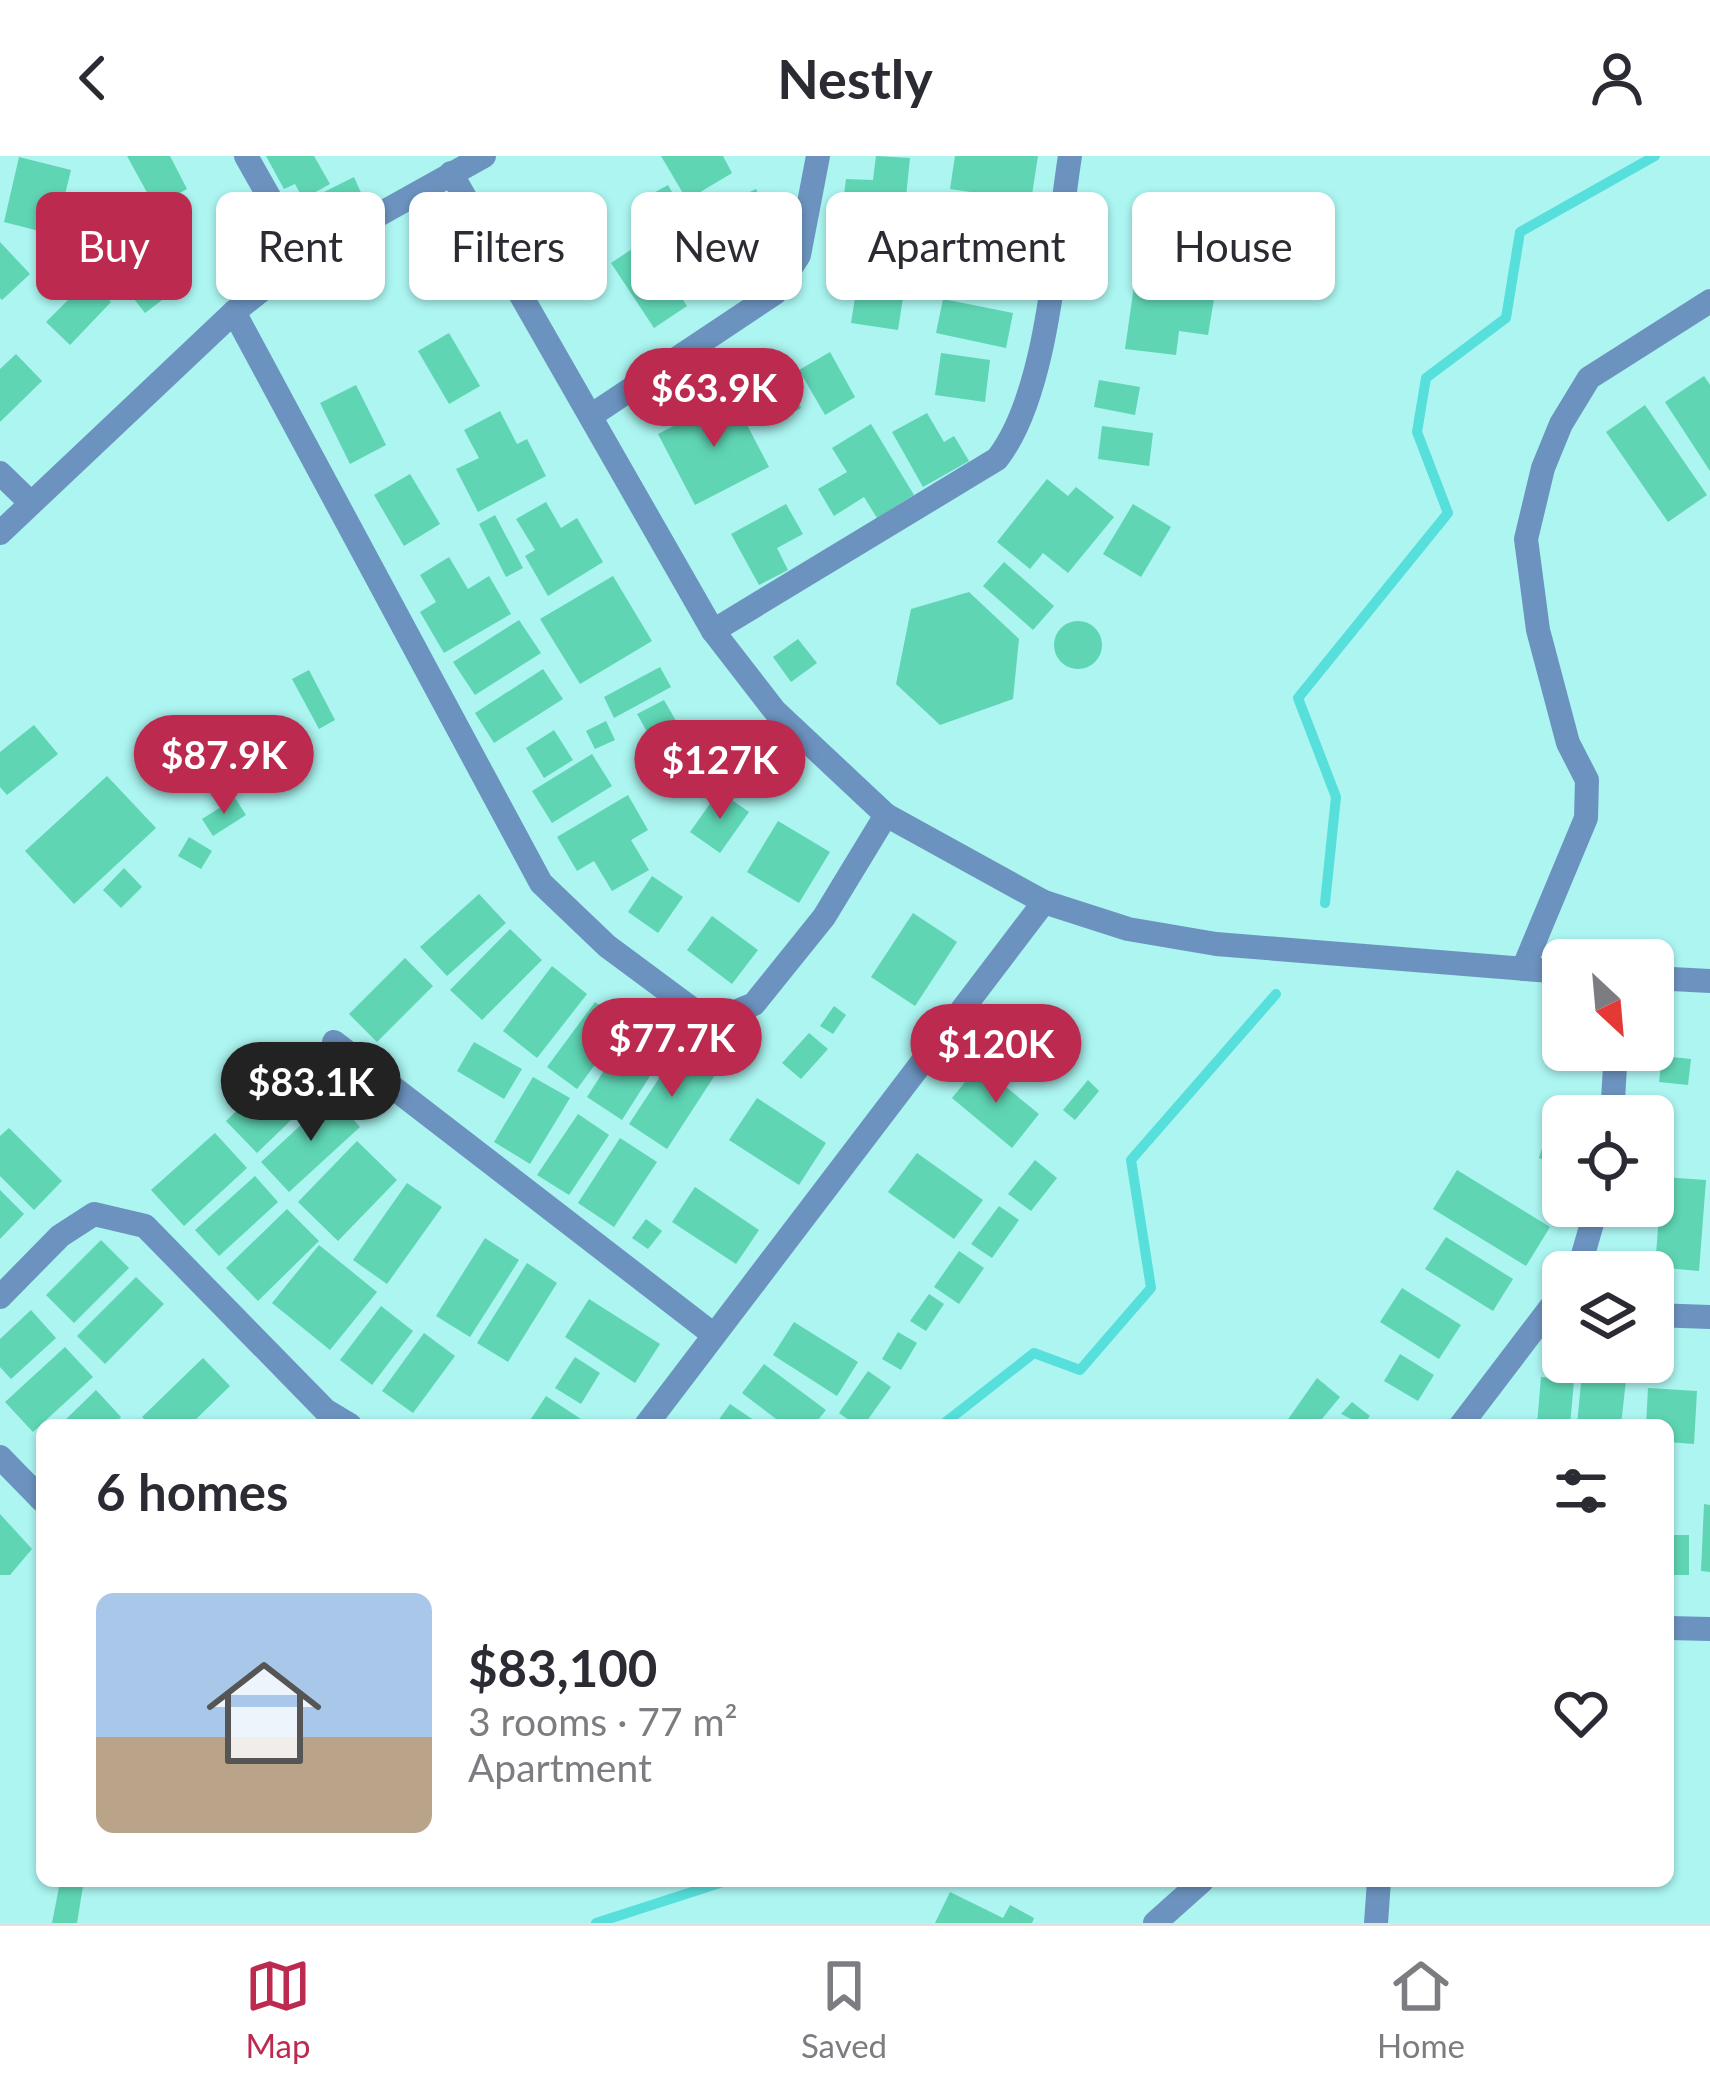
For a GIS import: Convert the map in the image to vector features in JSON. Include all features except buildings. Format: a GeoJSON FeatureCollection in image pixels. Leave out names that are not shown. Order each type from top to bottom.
{"type":"FeatureCollection","features":[{"type":"Feature","properties":{"kind":"street"},"geometry":{"type":"LineString","coordinates":[[246,156],[266,192]]}},
{"type":"Feature","properties":{"kind":"street"},"geometry":{"type":"LineString","coordinates":[[385,210],[484,156]]}},
{"type":"Feature","properties":{"kind":"street"},"geometry":{"type":"LineString","coordinates":[[592,415],[775,293],[799,255],[818,156]]}},
{"type":"Feature","properties":{"kind":"street"},"geometry":{"type":"LineString","coordinates":[[713,631],[997,459],[1018,432],[1031,394],[1070,156]]}},
{"type":"Feature","properties":{"kind":"street"},"geometry":{"type":"LineString","coordinates":[[451,173],[713,631],[775,711],[886,814],[1044,902],[1128,929],[1216,944],[1542,970]]}},
{"type":"Feature","properties":{"kind":"street"},"geometry":{"type":"LineString","coordinates":[[0,533],[249,300]]}},
{"type":"Feature","properties":{"kind":"street"},"geometry":{"type":"LineString","coordinates":[[1523,969],[1586,818],[1587,780],[1568,743],[1538,630],[1526,539],[1543,468],[1561,424],[1589,378],[1710,301]]}},
{"type":"Feature","properties":{"kind":"street"},"geometry":{"type":"LineString","coordinates":[[234,312],[541,884],[607,946],[700,1015],[740,1012],[754,1004],[824,917],[886,814]]}},
{"type":"Feature","properties":{"kind":"street"},"geometry":{"type":"LineString","coordinates":[[0,473],[32,503]]}},
{"type":"Feature","properties":{"kind":"street"},"geometry":{"type":"LineString","coordinates":[[651,1419],[1044,902]]}},
{"type":"Feature","properties":{"kind":"street"},"geometry":{"type":"LineString","coordinates":[[1674,979],[1710,981]]}},
{"type":"Feature","properties":{"kind":"street"},"geometry":{"type":"LineString","coordinates":[[334,1042],[714,1335]]}},
{"type":"Feature","properties":{"kind":"street"},"geometry":{"type":"LineString","coordinates":[[0,1297],[60,1236],[94,1214],[145,1226],[325,1411],[339,1419]]}},
{"type":"Feature","properties":{"kind":"street"},"geometry":{"type":"LineString","coordinates":[[1674,1316],[1710,1317]]}},
{"type":"Feature","properties":{"kind":"street"},"geometry":{"type":"LineString","coordinates":[[1465,1419],[1542,1318]]}},
{"type":"Feature","properties":{"kind":"street"},"geometry":{"type":"LineString","coordinates":[[0,1456],[36,1494]]}},
{"type":"Feature","properties":{"kind":"street"},"geometry":{"type":"LineString","coordinates":[[1674,1628],[1710,1629]]}},
{"type":"Feature","properties":{"kind":"street"},"geometry":{"type":"LineString","coordinates":[[1155,1923],[1195,1887]]}},
{"type":"Feature","properties":{"kind":"street"},"geometry":{"type":"LineString","coordinates":[[1376,1923],[1379,1887]]}},
{"type":"Feature","properties":{"kind":"waterway"},"geometry":{"type":"LineString","coordinates":[[1325,903],[1336,797],[1298,698],[1448,513],[1417,432],[1426,378],[1506,318],[1520,232],[1655,156]]}},
{"type":"Feature","properties":{"kind":"waterway"},"geometry":{"type":"LineString","coordinates":[[950,1419],[1034,1353],[1080,1370],[1151,1288],[1131,1160],[1276,994]]}},
{"type":"Feature","properties":{"kind":"waterway"},"geometry":{"type":"LineString","coordinates":[[596,1923],[707,1887]]}}]}
